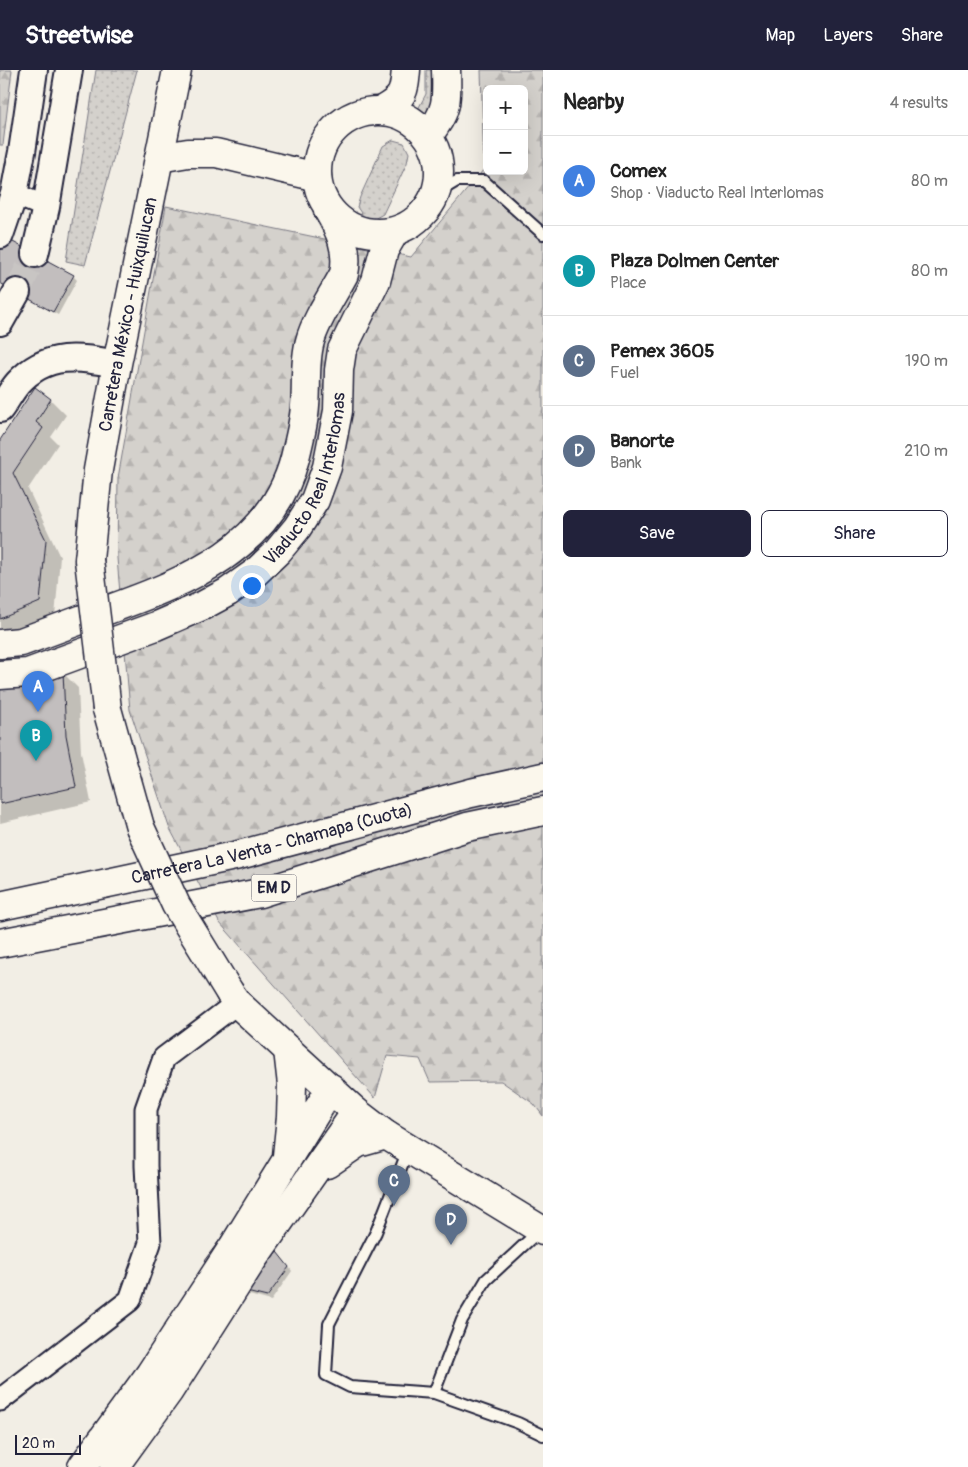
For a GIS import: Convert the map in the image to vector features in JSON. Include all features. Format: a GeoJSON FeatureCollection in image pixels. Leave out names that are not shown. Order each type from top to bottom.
{"type":"FeatureCollection","features":[{"type":"Feature","properties":{"kind":"main road","name":"Carretera México - Huixquilucan"},"geometry":{"type":"LineString","coordinates":[[177,70],[117,364],[98,470],[89,560],[107,709],[140,827],[176,905],[233,998]]}},
{"type":"Feature","properties":{"kind":"main road"},"geometry":{"type":"LineString","coordinates":[[384,109],[412,120],[428,135],[440,163],[437,194],[420,219],[394,233],[370,234],[347,226],[328,210],[320,194],[317,177],[318,158],[326,140],[343,121],[366,112],[384,109],[398,101],[404,88],[406,70]]}},
{"type":"Feature","properties":{"kind":"main road"},"geometry":{"type":"LineString","coordinates":[[428,135],[439,123],[447,99],[446,70]]}},
{"type":"Feature","properties":{"kind":"main road"},"geometry":{"type":"LineString","coordinates":[[159,158],[188,153],[216,153],[317,177]]}},
{"type":"Feature","properties":{"kind":"main road","name":"Viaducto Real Interlomas"},"geometry":{"type":"LineString","coordinates":[[0,644],[21,642],[143,597],[187,578],[210,566],[234,549],[254,530],[270,510],[285,486],[295,458],[305,407],[306,367],[310,341],[344,274],[346,262],[340,230],[328,210]]}},
{"type":"Feature","properties":{"kind":"main road","name":"Viaducto Real Interlomas"},"geometry":{"type":"LineString","coordinates":[[0,675],[28,673],[156,626],[202,606],[228,592],[255,573],[278,551],[297,528],[315,500],[327,467],[338,411],[339,370],[342,350],[376,281],[384,250],[394,233]]}},
{"type":"Feature","properties":{"kind":"main road","name":"Carretera La Venta - Chamapa (Cuota)"},"geometry":{"type":"LineString","coordinates":[[0,906],[239,855],[471,793],[543,777]]}},
{"type":"Feature","properties":{"kind":"main road","name":"Carretera La Venta - Chamapa (Cuota)"},"geometry":{"type":"LineString","coordinates":[[0,943],[260,893],[466,827],[543,811]]}},
{"type":"Feature","properties":{"kind":"main road"},"geometry":{"type":"LineString","coordinates":[[233,998],[356,1112],[386,1135],[542,1230]]}},
{"type":"Feature","properties":{"kind":"main road"},"geometry":{"type":"LineString","coordinates":[[286,1164],[292,1116],[292,1085],[288,1050]]}},
{"type":"Feature","properties":{"kind":"main road"},"geometry":{"type":"LineString","coordinates":[[82,1467],[150,1374],[286,1164],[332,1088]]}},
{"type":"Feature","properties":{"kind":"main road"},"geometry":{"type":"LineString","coordinates":[[114,1467],[169,1391],[253,1259],[356,1112]]}},
{"type":"Feature","properties":{"kind":"main road"},"geometry":{"type":"LineString","coordinates":[[310,1177],[336,1157],[358,1144],[386,1135]]}},
{"type":"Feature","properties":{"kind":"street"},"geometry":{"type":"LineString","coordinates":[[0,235],[14,194],[34,70]]}},
{"type":"Feature","properties":{"kind":"street"},"geometry":{"type":"LineString","coordinates":[[35,254],[46,207],[69,70]]}},
{"type":"Feature","properties":{"kind":"street"},"geometry":{"type":"LineString","coordinates":[[14,194],[46,207]]}},
{"type":"Feature","properties":{"kind":"street"},"geometry":{"type":"LineString","coordinates":[[0,322],[17,292]]}},
{"type":"Feature","properties":{"kind":"street"},"geometry":{"type":"LineString","coordinates":[[0,409],[18,383],[35,369],[55,359],[69,357],[86,358],[117,364]]}},
{"type":"Feature","properties":{"kind":"street"},"geometry":{"type":"LineString","coordinates":[[0,1400],[130,1300],[150,1243],[146,1166],[146,1109],[164,1058],[233,998]]}},
{"type":"Feature","properties":{"kind":"lane"},"geometry":{"type":"LineString","coordinates":[[437,194],[458,181],[484,181],[543,234]]}},
{"type":"Feature","properties":{"kind":"lane"},"geometry":{"type":"LineString","coordinates":[[408,1150],[376,1232],[330,1324],[326,1376],[350,1387],[434,1392],[518,1423],[543,1436]]}},
{"type":"Feature","properties":{"kind":"lane"},"geometry":{"type":"LineString","coordinates":[[434,1392],[462,1320],[486,1280],[542,1230]]}},
{"type":"Feature","properties":{"kind":"green space"},"geometry":{"type":"Polygon","coordinates":[[[0,70],[12,70],[3,145],[0,145],[0,70]]]}},
{"type":"Feature","properties":{"kind":"green space"},"geometry":{"type":"Polygon","coordinates":[[[96,70],[137,70],[85,265],[66,261],[96,70]]]}},
{"type":"Feature","properties":{"kind":"green space"},"geometry":{"type":"Polygon","coordinates":[[[426,70],[436,70],[436,94],[426,116],[417,111],[426,94],[426,70]]]}},
{"type":"Feature","properties":{"kind":"green space"},"geometry":{"type":"Polygon","coordinates":[[[481,70],[543,70],[543,1116],[534,1104],[501,1081],[430,1082],[420,1059],[387,1056],[375,1098],[219,922],[169,827],[130,710],[117,558],[118,478],[166,206],[411,257],[483,170],[483,175],[528,175],[528,85],[483,85],[483,136],[481,70]]]}},
{"type":"Feature","properties":{"kind":"green space"},"geometry":{"type":"Polygon","coordinates":[[[393,140],[404,143],[409,153],[407,163],[383,214],[374,219],[363,216],[357,207],[360,197],[383,146],[393,140]]]}},
{"type":"Feature","properties":{"kind":"building"},"geometry":{"type":"Polygon","coordinates":[[[0,235],[74,275],[53,312],[0,283],[0,235]]]}},
{"type":"Feature","properties":{"kind":"building"},"geometry":{"type":"Polygon","coordinates":[[[35,387],[51,399],[36,422],[43,428],[13,473],[46,540],[40,602],[0,619],[0,440],[35,387]]]}},
{"type":"Feature","properties":{"kind":"building"},"geometry":{"type":"Polygon","coordinates":[[[63,672],[66,735],[76,787],[0,804],[0,688],[63,672]]]}},
{"type":"Feature","properties":{"kind":"building"},"geometry":{"type":"Polygon","coordinates":[[[233,1222],[262,1233],[289,1267],[267,1297],[222,1286],[204,1261],[233,1222]]]}},
{"type":"Feature","properties":{"kind":"tunnel"},"geometry":{"type":"LineString","coordinates":[[17,292],[35,254]]}},
{"type":"Feature","properties":{"kind":"place","name":"Comex"},"geometry":{"type":"Point","coordinates":[38,712]}},
{"type":"Feature","properties":{"kind":"place","name":"Plaza Dolmen Center"},"geometry":{"type":"Point","coordinates":[36,761]}},
{"type":"Feature","properties":{"kind":"place","name":"Pemex 3605"},"geometry":{"type":"Point","coordinates":[394,1206]}},
{"type":"Feature","properties":{"kind":"place","name":"Banorte"},"geometry":{"type":"Point","coordinates":[451,1245]}}]}
